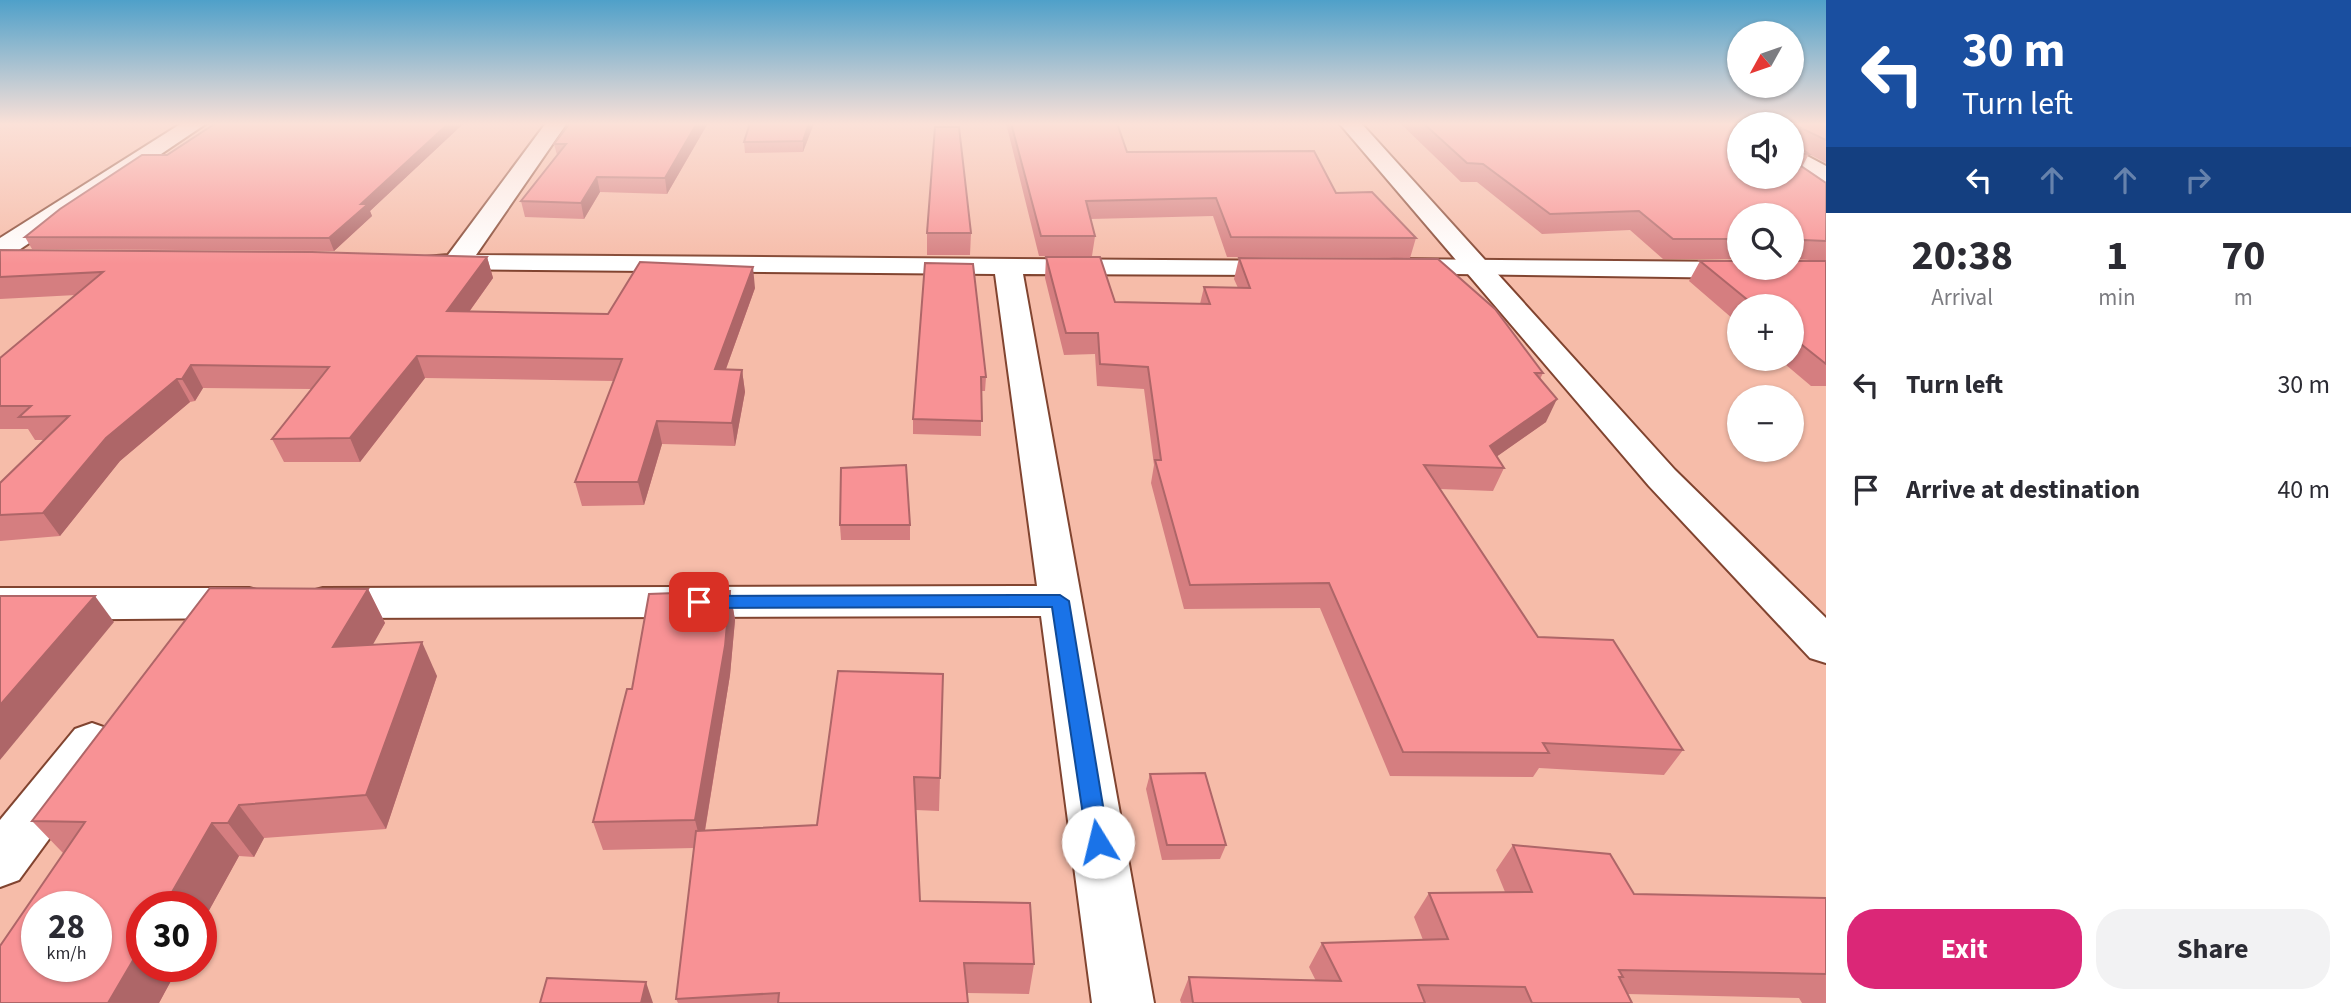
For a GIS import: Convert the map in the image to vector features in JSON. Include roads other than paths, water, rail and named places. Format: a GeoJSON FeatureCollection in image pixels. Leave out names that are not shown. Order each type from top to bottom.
{"type":"FeatureCollection","features":[{"type":"Feature","properties":{"kind":"street"},"geometry":{"type":"LineString","coordinates":[[0,250],[124,170]]}},
{"type":"Feature","properties":{"kind":"street"},"geometry":{"type":"LineString","coordinates":[[456,263],[523,170]]}},
{"type":"Feature","properties":{"kind":"street"},"geometry":{"type":"LineString","coordinates":[[1391,170],[1662,478],[1811,614],[1826,646]]}},
{"type":"Feature","properties":{"kind":"street"},"geometry":{"type":"LineString","coordinates":[[414,263],[1311,267]]}},
{"type":"Feature","properties":{"kind":"street"},"geometry":{"type":"LineString","coordinates":[[1008,266],[1123,1003]]}},
{"type":"Feature","properties":{"kind":"street"},"geometry":{"type":"LineString","coordinates":[[1367,267],[1826,271]]}},
{"type":"Feature","properties":{"kind":"street"},"geometry":{"type":"LineString","coordinates":[[0,604],[1060,601]]}},
{"type":"Feature","properties":{"kind":"street"},"geometry":{"type":"LineString","coordinates":[[167,647],[201,604]]}},
{"type":"Feature","properties":{"kind":"street"},"geometry":{"type":"LineString","coordinates":[[0,862],[117,711]]}}]}
